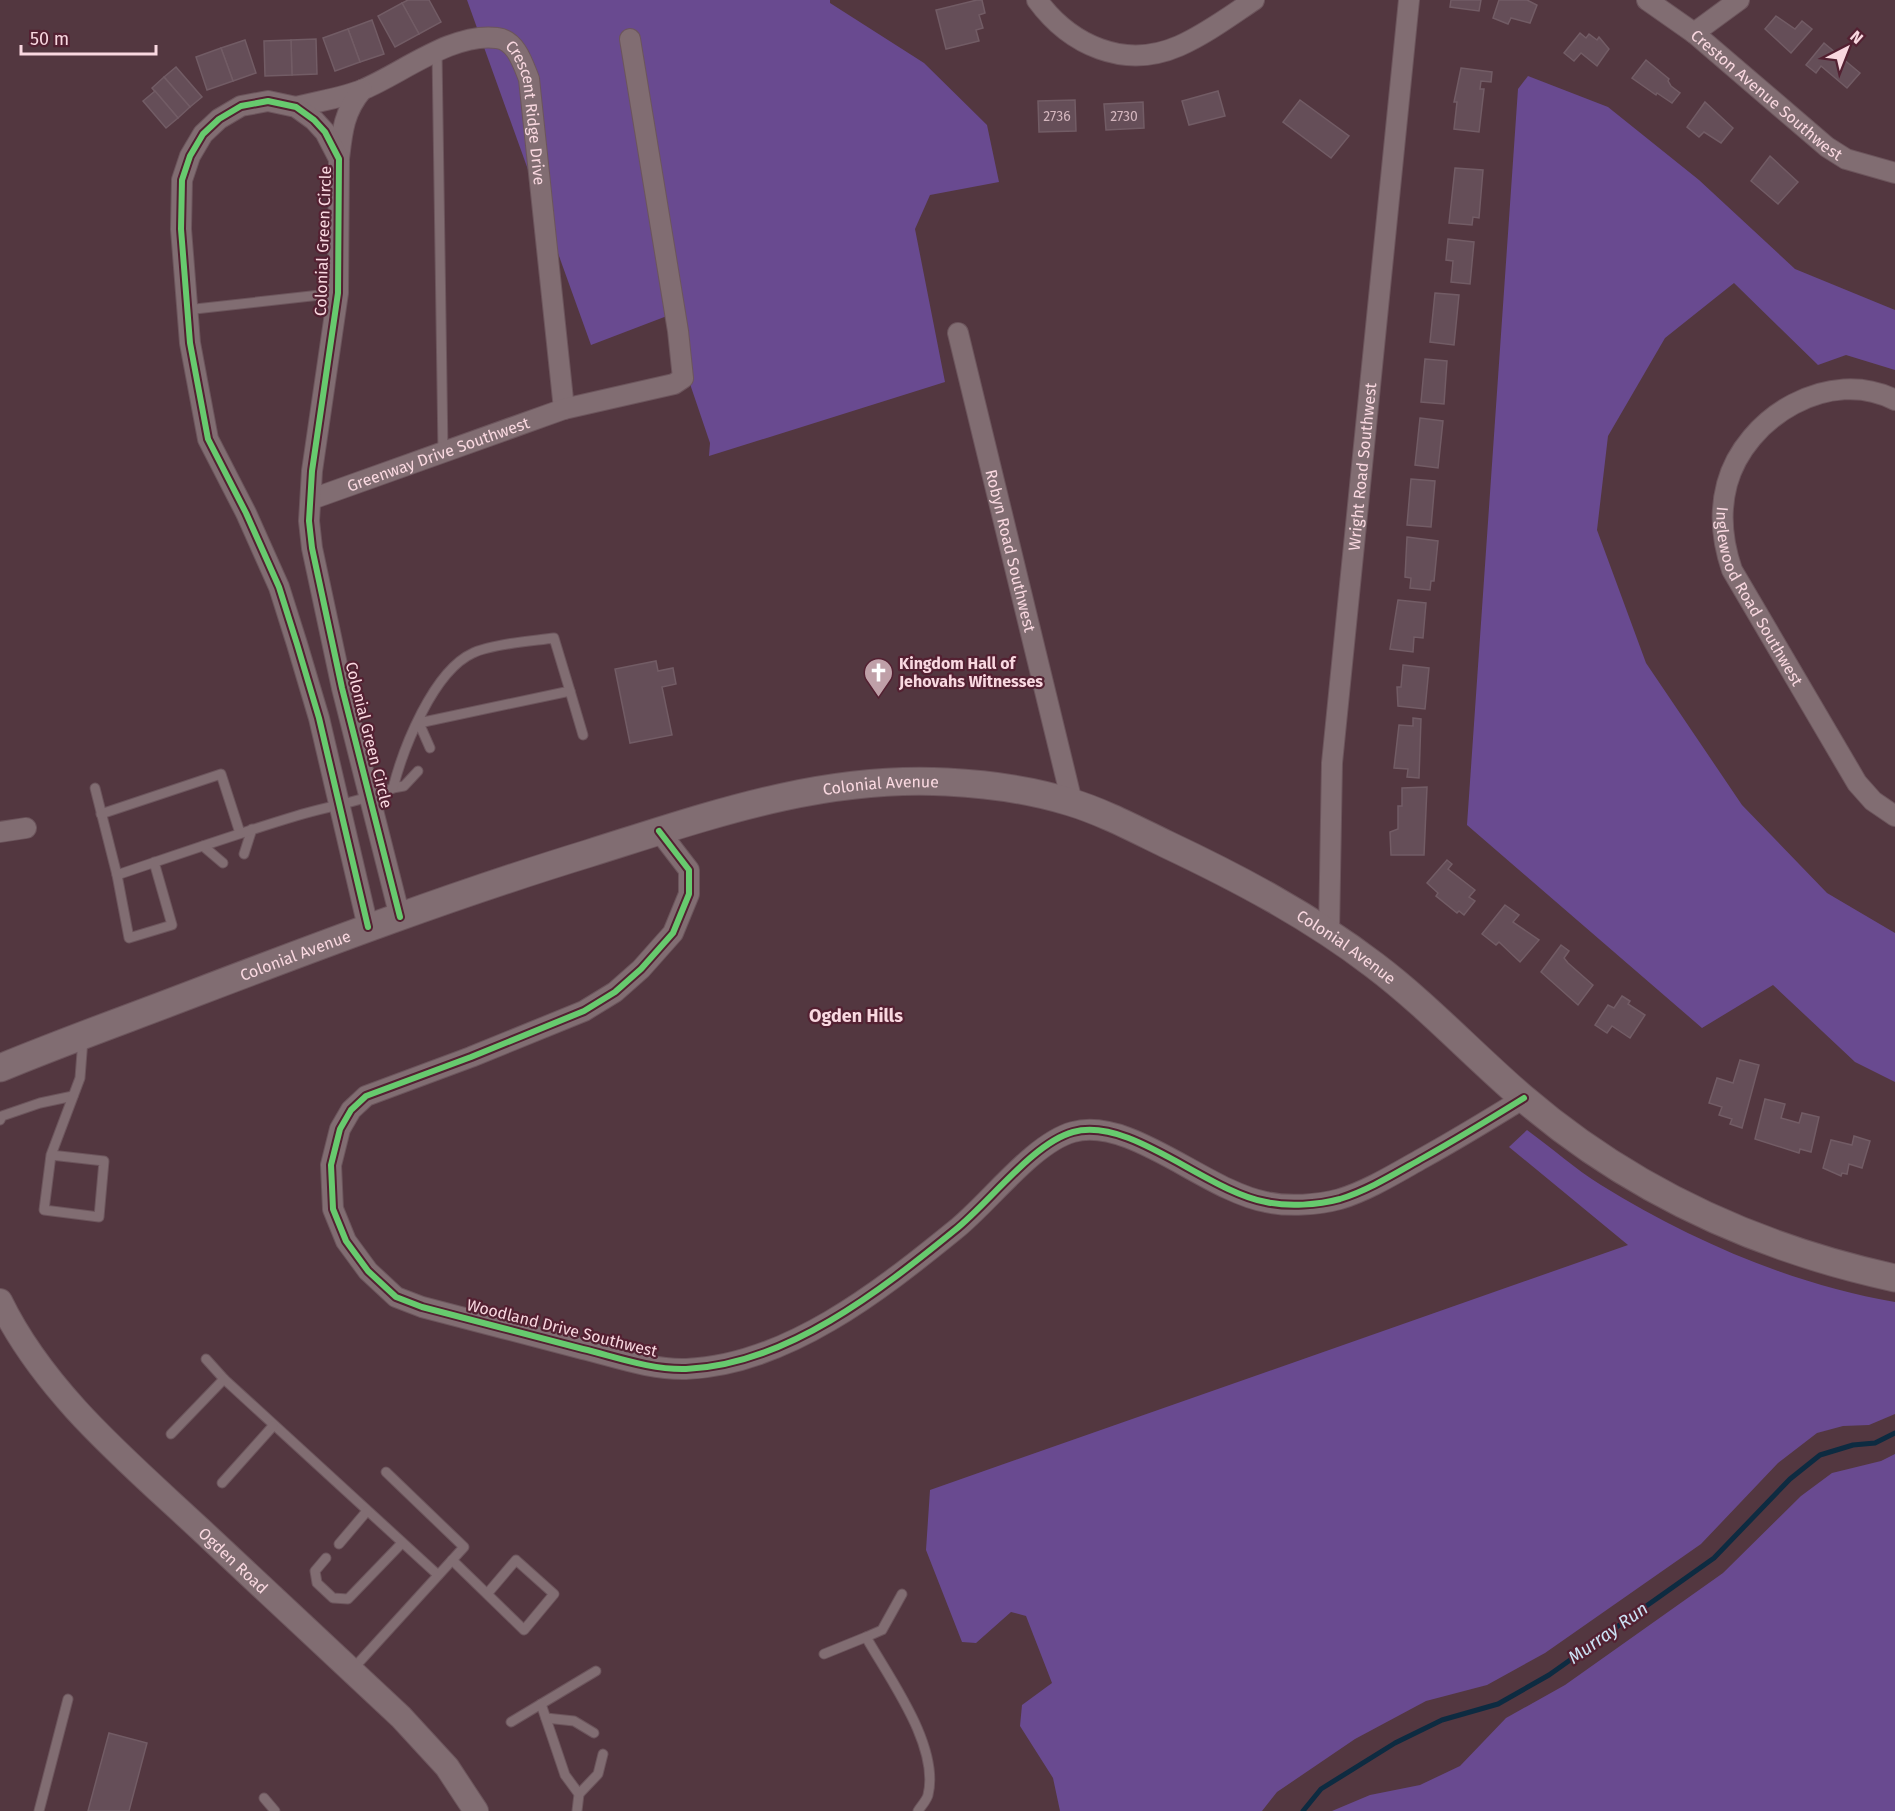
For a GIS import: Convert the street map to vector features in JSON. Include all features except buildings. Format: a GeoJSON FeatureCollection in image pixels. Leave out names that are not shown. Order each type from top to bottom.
{"type":"FeatureCollection","features":[{"type":"Feature","properties":{"kind":"main road","name":"Colonial Avenue"},"geometry":{"type":"LineString","coordinates":[[0,1068],[83,1033],[158,1008],[368,927],[485,885],[659,831],[803,790],[898,780],[952,782],[1011,790],[1072,802],[1186,853],[1274,899],[1329,933],[1412,996],[1524,1098],[1612,1166],[1682,1204],[1737,1230],[1798,1252],[1895,1278]]}},
{"type":"Feature","properties":{"kind":"street"},"geometry":{"type":"LineString","coordinates":[[1037,0],[1063,30],[1079,42],[1122,55],[1149,54],[1179,46],[1254,0]]}},
{"type":"Feature","properties":{"kind":"street","name":"Wright Road Southwest"},"geometry":{"type":"LineString","coordinates":[[1329,933],[1332,763],[1409,0]]}},
{"type":"Feature","properties":{"kind":"street","name":"Creston Avenue Southwest"},"geometry":{"type":"LineString","coordinates":[[1647,0],[1694,33],[1827,147],[1846,159],[1895,173]]}},
{"type":"Feature","properties":{"kind":"street"},"geometry":{"type":"LineString","coordinates":[[1694,33],[1739,0]]}},
{"type":"Feature","properties":{"kind":"street","name":"Crescent Ridge Drive"},"geometry":{"type":"LineString","coordinates":[[296,107],[362,90],[437,51],[473,39],[498,38],[518,51],[529,79],[564,410]]}},
{"type":"Feature","properties":{"kind":"street","name":"Greenway Drive Southwest"},"geometry":{"type":"LineString","coordinates":[[312,499],[564,410],[674,384],[683,378],[678,332],[630,39]]}},
{"type":"Feature","properties":{"kind":"street"},"geometry":{"type":"LineString","coordinates":[[339,159],[345,115],[362,90]]}},
{"type":"Feature","properties":{"kind":"street","name":"Colonial Green Circle"},"geometry":{"type":"LineString","coordinates":[[368,927],[319,718],[279,587],[246,513],[208,439],[186,310],[181,229],[182,190],[190,156],[202,134],[219,119],[241,106],[268,101],[296,107],[325,132],[339,159],[338,293],[312,471],[309,521],[312,548],[342,688],[372,798],[400,917]]}},
{"type":"Feature","properties":{"kind":"street","name":"Robyn Road Southwest"},"geometry":{"type":"LineString","coordinates":[[958,333],[1072,802]]}},
{"type":"Feature","properties":{"kind":"street","name":"Inglewood Road Southwest"},"geometry":{"type":"LineString","coordinates":[[1895,400],[1868,390],[1847,389],[1820,393],[1781,411],[1762,427],[1737,461],[1724,500],[1722,531],[1732,570],[1857,783],[1873,801],[1895,816]]}},
{"type":"Feature","properties":{"kind":"street"},"geometry":{"type":"LineString","coordinates":[[0,832],[26,828]]}},
{"type":"Feature","properties":{"kind":"street","name":"Woodland Drive Southwest"},"geometry":{"type":"LineString","coordinates":[[659,831],[689,870],[689,894],[673,933],[640,969],[615,992],[584,1011],[471,1058],[366,1096],[351,1110],[340,1129],[331,1165],[333,1209],[346,1241],[368,1271],[396,1296],[422,1307],[640,1364],[684,1369],[718,1365],[769,1353],[804,1337],[905,1269],[959,1227],[1043,1147],[1071,1132],[1096,1128],[1137,1140],[1234,1194],[1268,1203],[1312,1204],[1340,1199],[1382,1181],[1524,1098]]}},
{"type":"Feature","properties":{"kind":"street","name":"Ogden Road"},"geometry":{"type":"LineString","coordinates":[[0,1301],[8,1318],[47,1374],[96,1433],[401,1717],[447,1767],[476,1811]]}},
{"type":"Feature","properties":{"kind":"lane"},"geometry":{"type":"LineString","coordinates":[[437,51],[443,454]]}},
{"type":"Feature","properties":{"kind":"lane"},"geometry":{"type":"LineString","coordinates":[[186,310],[338,293]]}},
{"type":"Feature","properties":{"kind":"lane"},"geometry":{"type":"LineString","coordinates":[[393,788],[401,758],[442,681],[456,663],[474,652],[555,638],[583,735]]}},
{"type":"Feature","properties":{"kind":"lane"},"geometry":{"type":"LineString","coordinates":[[419,723],[570,691]]}},
{"type":"Feature","properties":{"kind":"lane"},"geometry":{"type":"LineString","coordinates":[[419,723],[430,748]]}},
{"type":"Feature","properties":{"kind":"lane"},"geometry":{"type":"LineString","coordinates":[[117,875],[252,829],[338,803],[372,798],[393,788],[404,786],[418,771]]}},
{"type":"Feature","properties":{"kind":"lane"},"geometry":{"type":"LineString","coordinates":[[101,814],[221,774],[240,833]]}},
{"type":"Feature","properties":{"kind":"lane"},"geometry":{"type":"LineString","coordinates":[[95,788],[117,875],[129,938],[172,926],[154,862]]}},
{"type":"Feature","properties":{"kind":"lane"},"geometry":{"type":"LineString","coordinates":[[244,854],[252,829]]}},
{"type":"Feature","properties":{"kind":"lane"},"geometry":{"type":"LineString","coordinates":[[203,846],[222,863]]}},
{"type":"Feature","properties":{"kind":"lane"},"geometry":{"type":"LineString","coordinates":[[51,1155],[104,1161],[99,1217],[44,1210],[51,1155],[80,1078],[83,1033]]}},
{"type":"Feature","properties":{"kind":"lane"},"geometry":{"type":"LineString","coordinates":[[0,1120],[2,1116],[40,1103],[73,1096]]}},
{"type":"Feature","properties":{"kind":"lane"},"geometry":{"type":"LineString","coordinates":[[206,1359],[273,1426],[438,1575]]}},
{"type":"Feature","properties":{"kind":"lane"},"geometry":{"type":"LineString","coordinates":[[171,1434],[224,1379]]}},
{"type":"Feature","properties":{"kind":"lane"},"geometry":{"type":"LineString","coordinates":[[222,1483],[273,1426]]}},
{"type":"Feature","properties":{"kind":"lane"},"geometry":{"type":"LineString","coordinates":[[351,1671],[464,1547],[386,1472]]}},
{"type":"Feature","properties":{"kind":"lane"},"geometry":{"type":"LineString","coordinates":[[339,1544],[367,1511]]}},
{"type":"Feature","properties":{"kind":"lane"},"geometry":{"type":"LineString","coordinates":[[326,1558],[315,1571],[317,1582],[333,1598],[348,1599],[402,1543]]}},
{"type":"Feature","properties":{"kind":"lane"},"geometry":{"type":"LineString","coordinates":[[452,1560],[487,1594],[524,1629],[554,1594],[516,1560],[487,1594]]}},
{"type":"Feature","properties":{"kind":"lane"},"geometry":{"type":"LineString","coordinates":[[824,1654],[882,1630],[902,1594]]}},
{"type":"Feature","properties":{"kind":"lane"},"geometry":{"type":"LineString","coordinates":[[866,1637],[915,1724],[929,1761],[928,1796],[918,1811]]}},
{"type":"Feature","properties":{"kind":"lane"},"geometry":{"type":"LineString","coordinates":[[511,1722],[596,1671]]}},
{"type":"Feature","properties":{"kind":"lane"},"geometry":{"type":"LineString","coordinates":[[39,1811],[68,1699]]}},
{"type":"Feature","properties":{"kind":"lane"},"geometry":{"type":"LineString","coordinates":[[541,1704],[565,1775],[579,1794]]}},
{"type":"Feature","properties":{"kind":"lane"},"geometry":{"type":"LineString","coordinates":[[546,1718],[574,1721],[594,1733]]}},
{"type":"Feature","properties":{"kind":"lane"},"geometry":{"type":"LineString","coordinates":[[577,1811],[579,1794],[598,1774],[603,1754]]}},
{"type":"Feature","properties":{"kind":"lane"},"geometry":{"type":"LineString","coordinates":[[264,1798],[275,1811]]}},
{"type":"Feature","properties":{"kind":"shaded area"},"geometry":{"type":"Polygon","coordinates":[[[467,0],[830,0],[830,3],[924,63],[987,125],[999,182],[930,195],[915,229],[945,382],[709,456],[710,443],[667,316],[591,345],[467,0]]]}},
{"type":"Feature","properties":{"kind":"shaded area"},"geometry":{"type":"Polygon","coordinates":[[[1528,76],[1608,107],[1699,180],[1795,269],[1895,310],[1895,370],[1846,355],[1818,365],[1734,283],[1665,338],[1608,436],[1597,530],[1646,663],[1742,805],[1827,893],[1895,933],[1895,1082],[1855,1062],[1773,985],[1702,1028],[1467,825],[1518,89],[1528,76]]]}},
{"type":"Feature","properties":{"kind":"shaded area"},"geometry":{"type":"Polygon","coordinates":[[[1527,1130],[1601,1185],[1670,1224],[1706,1241],[1780,1272],[1856,1294],[1895,1302],[1895,1414],[1869,1425],[1843,1426],[1817,1433],[1778,1463],[1701,1544],[1545,1653],[1487,1685],[1426,1701],[1355,1739],[1277,1792],[1262,1811],[1060,1811],[1053,1778],[1020,1726],[1022,1705],[1052,1683],[1026,1616],[1011,1612],[976,1643],[962,1642],[926,1550],[930,1490],[1628,1245],[1509,1147],[1527,1130]]]}},
{"type":"Feature","properties":{"kind":"shaded area"},"geometry":{"type":"Polygon","coordinates":[[[1895,1454],[1895,1811],[1332,1811],[1370,1795],[1420,1785],[1460,1766],[1506,1718],[1565,1685],[1723,1573],[1801,1496],[1832,1473],[1881,1461],[1895,1454]]]}},
{"type":"Feature","properties":{"kind":"waterway","name":"Murray Run"},"geometry":{"type":"LineString","coordinates":[[1303,1811],[1321,1789],[1395,1743],[1442,1720],[1498,1704],[1549,1675],[1714,1558],[1790,1479],[1820,1455],[1853,1445],[1875,1443],[1895,1433]]}},
{"type":"Feature","properties":{"kind":"cycle path"},"geometry":{"type":"LineString","coordinates":[[368,927],[319,718],[297,644],[279,587],[246,513],[208,439],[190,343],[181,229],[182,180],[190,156],[203,134],[219,119],[241,106],[268,101],[296,107],[314,120],[325,132],[339,159],[338,293],[312,471],[309,521],[312,548],[342,688],[400,917]]}},
{"type":"Feature","properties":{"kind":"cycle path"},"geometry":{"type":"LineString","coordinates":[[659,831],[689,870],[689,894],[673,933],[641,969],[615,992],[584,1011],[471,1057],[366,1096],[351,1110],[340,1129],[331,1165],[333,1209],[346,1241],[368,1271],[396,1297],[422,1307],[647,1365],[686,1369],[723,1364],[760,1354],[795,1339],[863,1300],[955,1230],[1042,1148],[1073,1132],[1095,1130],[1119,1135],[1143,1144],[1243,1195],[1266,1202],[1293,1205],[1313,1204],[1340,1199],[1372,1186],[1524,1098]]}},
{"type":"Feature","properties":{"kind":"place","name":"Kingdom Hall of Jehovahs Witnesses"},"geometry":{"type":"Point","coordinates":[878,698]}},
{"type":"Feature","properties":{"kind":"district","name":"Ogden Hills"},"geometry":{"type":"Point","coordinates":[856,1016]}}]}
